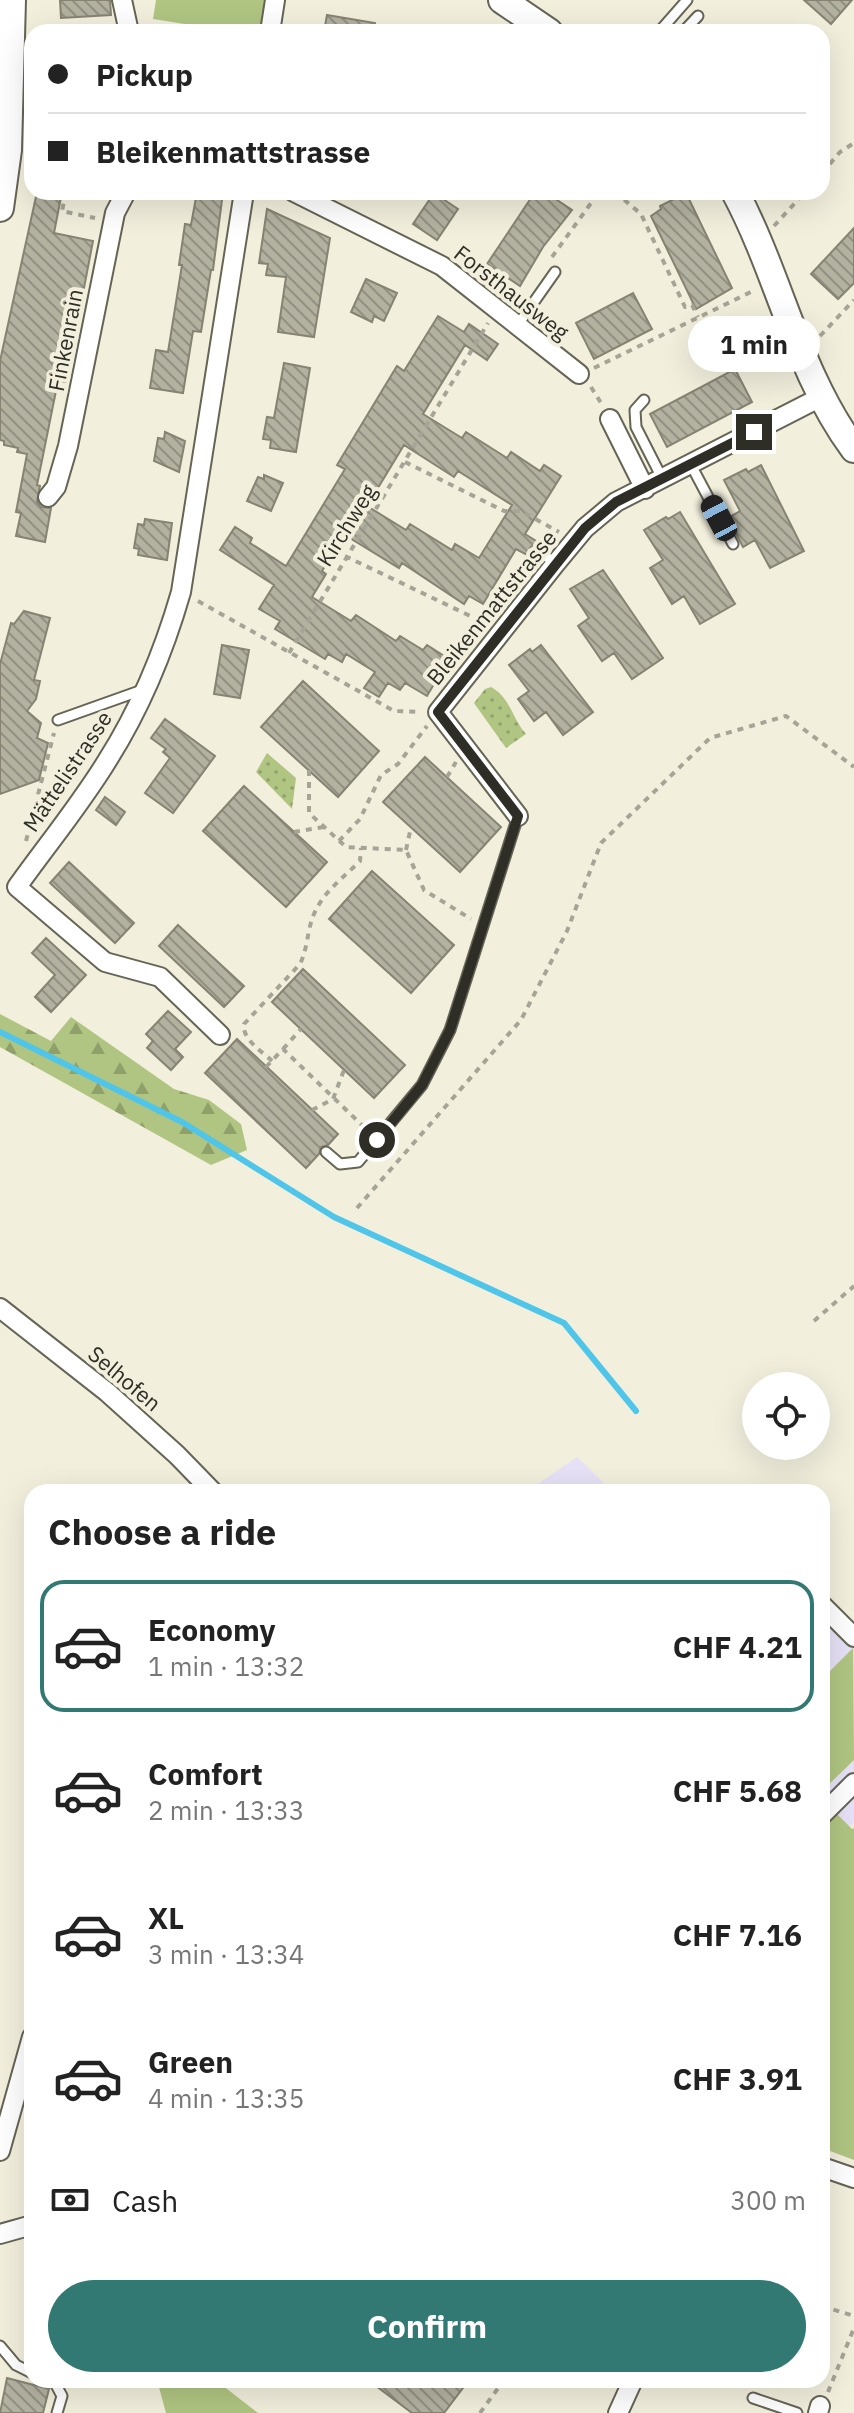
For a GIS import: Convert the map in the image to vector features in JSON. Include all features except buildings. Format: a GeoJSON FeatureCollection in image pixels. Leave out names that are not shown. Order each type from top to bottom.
{"type":"FeatureCollection","features":[{"type":"Feature","properties":{"kind":"street"},"geometry":{"type":"LineString","coordinates":[[0,208],[8,150],[12,0]]}},
{"type":"Feature","properties":{"kind":"street"},"geometry":{"type":"LineString","coordinates":[[122,0],[127,24]]}},
{"type":"Feature","properties":{"kind":"street"},"geometry":{"type":"LineString","coordinates":[[271,24],[275,0]]}},
{"type":"Feature","properties":{"kind":"street"},"geometry":{"type":"LineString","coordinates":[[502,0],[537,24]]}},
{"type":"Feature","properties":{"kind":"street","name":"Finkenrain"},"geometry":{"type":"LineString","coordinates":[[48,497],[56,487],[68,446],[115,213],[122,200]]}},
{"type":"Feature","properties":{"kind":"street","name":"Mättelistrasse"},"geometry":{"type":"LineString","coordinates":[[220,1035],[160,977],[105,962],[17,887],[106,763],[146,689],[168,636],[181,592],[243,200]]}},
{"type":"Feature","properties":{"kind":"street","name":"Forsthausweg"},"geometry":{"type":"LineString","coordinates":[[310,200],[442,266],[579,374]]}},
{"type":"Feature","properties":{"kind":"street"},"geometry":{"type":"LineString","coordinates":[[739,200],[775,281],[802,356],[821,397],[854,449]]}},
{"type":"Feature","properties":{"kind":"street","name":"Bleikenmattstrasse"},"geometry":{"type":"LineString","coordinates":[[518,816],[438,712],[556,563],[616,502],[821,397]]}},
{"type":"Feature","properties":{"kind":"street"},"geometry":{"type":"LineString","coordinates":[[610,419],[645,489]]}},
{"type":"Feature","properties":{"kind":"street","name":"Selhofen"},"geometry":{"type":"LineString","coordinates":[[0,1308],[107,1392],[205,1484]]}},
{"type":"Feature","properties":{"kind":"street"},"geometry":{"type":"LineString","coordinates":[[830,1613],[854,1637]]}},
{"type":"Feature","properties":{"kind":"street"},"geometry":{"type":"LineString","coordinates":[[830,1807],[854,1783]]}},
{"type":"Feature","properties":{"kind":"street"},"geometry":{"type":"LineString","coordinates":[[0,2151],[24,2066]]}},
{"type":"Feature","properties":{"kind":"street"},"geometry":{"type":"LineString","coordinates":[[830,2170],[854,2178]]}},
{"type":"Feature","properties":{"kind":"street"},"geometry":{"type":"LineString","coordinates":[[0,2234],[24,2227]]}},
{"type":"Feature","properties":{"kind":"street"},"geometry":{"type":"LineString","coordinates":[[618,2413],[629,2388]]}},
{"type":"Feature","properties":{"kind":"lane"},"geometry":{"type":"LineString","coordinates":[[666,24],[687,0]]}},
{"type":"Feature","properties":{"kind":"lane"},"geometry":{"type":"LineString","coordinates":[[690,24],[698,16]]}},
{"type":"Feature","properties":{"kind":"lane"},"geometry":{"type":"LineString","coordinates":[[517,326],[555,272]]}},
{"type":"Feature","properties":{"kind":"lane"},"geometry":{"type":"LineString","coordinates":[[644,400],[635,410],[636,427],[663,480]]}},
{"type":"Feature","properties":{"kind":"lane"},"geometry":{"type":"LineString","coordinates":[[691,465],[733,544]]}},
{"type":"Feature","properties":{"kind":"lane"},"geometry":{"type":"LineString","coordinates":[[537,551],[556,563]]}},
{"type":"Feature","properties":{"kind":"lane"},"geometry":{"type":"LineString","coordinates":[[58,720],[146,689]]}},
{"type":"Feature","properties":{"kind":"lane"},"geometry":{"type":"LineString","coordinates":[[326,1152],[340,1164],[358,1162],[422,1085],[450,1030],[518,816]]}},
{"type":"Feature","properties":{"kind":"lane"},"geometry":{"type":"LineString","coordinates":[[0,2346],[16,2365],[24,2369]]}},
{"type":"Feature","properties":{"kind":"lane"},"geometry":{"type":"LineString","coordinates":[[57,2413],[62,2396],[58,2388]]}},
{"type":"Feature","properties":{"kind":"lane"},"geometry":{"type":"LineString","coordinates":[[753,2398],[797,2413]]}},
{"type":"Feature","properties":{"kind":"path"},"geometry":{"type":"LineString","coordinates":[[830,164],[854,143]]}},
{"type":"Feature","properties":{"kind":"path"},"geometry":{"type":"LineString","coordinates":[[64,200],[62,211],[86,216]]}},
{"type":"Feature","properties":{"kind":"path"},"geometry":{"type":"LineString","coordinates":[[546,265],[593,200]]}},
{"type":"Feature","properties":{"kind":"path"},"geometry":{"type":"LineString","coordinates":[[624,200],[641,214],[685,307],[692,305],[698,317]]}},
{"type":"Feature","properties":{"kind":"path"},"geometry":{"type":"LineString","coordinates":[[759,243],[798,200]]}},
{"type":"Feature","properties":{"kind":"path"},"geometry":{"type":"LineString","coordinates":[[610,419],[595,391],[579,374],[775,281]]}},
{"type":"Feature","properties":{"kind":"path"},"geometry":{"type":"LineString","coordinates":[[802,356],[854,300]]}},
{"type":"Feature","properties":{"kind":"path","name":"Kirchweg"},"geometry":{"type":"LineString","coordinates":[[289,653],[496,309]]}},
{"type":"Feature","properties":{"kind":"path"},"geometry":{"type":"LineString","coordinates":[[405,462],[504,511],[521,511],[575,541]]}},
{"type":"Feature","properties":{"kind":"path"},"geometry":{"type":"LineString","coordinates":[[345,556],[503,632]]}},
{"type":"Feature","properties":{"kind":"path"},"geometry":{"type":"LineString","coordinates":[[181,592],[394,711],[438,712]]}},
{"type":"Feature","properties":{"kind":"path"},"geometry":{"type":"LineString","coordinates":[[339,841],[360,819],[381,775],[398,764],[438,712]]}},
{"type":"Feature","properties":{"kind":"path"},"geometry":{"type":"LineString","coordinates":[[357,1208],[521,1020],[567,931],[601,843],[710,738],[786,716],[854,767]]}},
{"type":"Feature","properties":{"kind":"path"},"geometry":{"type":"LineString","coordinates":[[23,850],[58,720]]}},
{"type":"Feature","properties":{"kind":"path"},"geometry":{"type":"LineString","coordinates":[[309,770],[309,813],[346,847],[406,850]]}},
{"type":"Feature","properties":{"kind":"path"},"geometry":{"type":"LineString","coordinates":[[294,832],[324,827]]}},
{"type":"Feature","properties":{"kind":"path"},"geometry":{"type":"LineString","coordinates":[[411,827],[406,850],[424,890],[483,927]]}},
{"type":"Feature","properties":{"kind":"path"},"geometry":{"type":"LineString","coordinates":[[272,1061],[247,1037],[243,1031],[244,1024],[300,964],[306,953],[314,914],[336,880],[360,861],[361,848]]}},
{"type":"Feature","properties":{"kind":"path"},"geometry":{"type":"LineString","coordinates":[[266,1067],[301,1029]]}},
{"type":"Feature","properties":{"kind":"path"},"geometry":{"type":"LineString","coordinates":[[283,1049],[377,1140]]}},
{"type":"Feature","properties":{"kind":"path"},"geometry":{"type":"LineString","coordinates":[[312,1110],[333,1099],[344,1070]]}},
{"type":"Feature","properties":{"kind":"path"},"geometry":{"type":"LineString","coordinates":[[814,1321],[854,1286]]}},
{"type":"Feature","properties":{"kind":"path"},"geometry":{"type":"LineString","coordinates":[[830,2308],[854,2316]]}},
{"type":"Feature","properties":{"kind":"path"},"geometry":{"type":"LineString","coordinates":[[819,2410],[854,2328]]}},
{"type":"Feature","properties":{"kind":"path"},"geometry":{"type":"LineString","coordinates":[[480,2413],[498,2388]]}},
{"type":"Feature","properties":{"kind":"shaded area"},"geometry":{"type":"Polygon","coordinates":[[[577,1457],[605,1484],[538,1484],[577,1457]]]}},
{"type":"Feature","properties":{"kind":"shaded area"},"geometry":{"type":"Polygon","coordinates":[[[830,1599],[854,1624],[854,1822],[847,1830],[830,1814],[830,1599]]]}},
{"type":"Feature","properties":{"kind":"green space"},"geometry":{"type":"Polygon","coordinates":[[[156,0],[267,0],[263,24],[185,24],[153,19],[156,0]]]}},
{"type":"Feature","properties":{"kind":"green space"},"geometry":{"type":"Polygon","coordinates":[[[491,687],[503,697],[526,734],[506,748],[474,703],[485,689],[491,687]]]}},
{"type":"Feature","properties":{"kind":"green space"},"geometry":{"type":"Polygon","coordinates":[[[267,753],[296,778],[292,809],[256,772],[267,753]]]}},
{"type":"Feature","properties":{"kind":"green space"},"geometry":{"type":"Polygon","coordinates":[[[0,1014],[51,1041],[71,1017],[174,1089],[209,1100],[241,1124],[247,1150],[211,1165],[0,1047],[0,1014]]]}},
{"type":"Feature","properties":{"kind":"green space"},"geometry":{"type":"Polygon","coordinates":[[[853,1648],[854,1760],[830,1783],[830,1671],[853,1648]]]}},
{"type":"Feature","properties":{"kind":"green space"},"geometry":{"type":"Polygon","coordinates":[[[836,1813],[854,1828],[854,2160],[830,2151],[830,1819],[836,1813]]]}},
{"type":"Feature","properties":{"kind":"green space"},"geometry":{"type":"Polygon","coordinates":[[[159,2388],[226,2388],[258,2413],[166,2413],[159,2388]]]}},
{"type":"Feature","properties":{"kind":"waterway"},"geometry":{"type":"LineString","coordinates":[[0,1032],[182,1122],[334,1217],[564,1323],[636,1411]]}},
{"type":"Feature","properties":{"kind":"route"},"geometry":{"type":"LineString","coordinates":[[377,1140],[422,1085],[450,1030],[518,816],[438,712],[585,528],[616,502],[754,432]]}}]}
